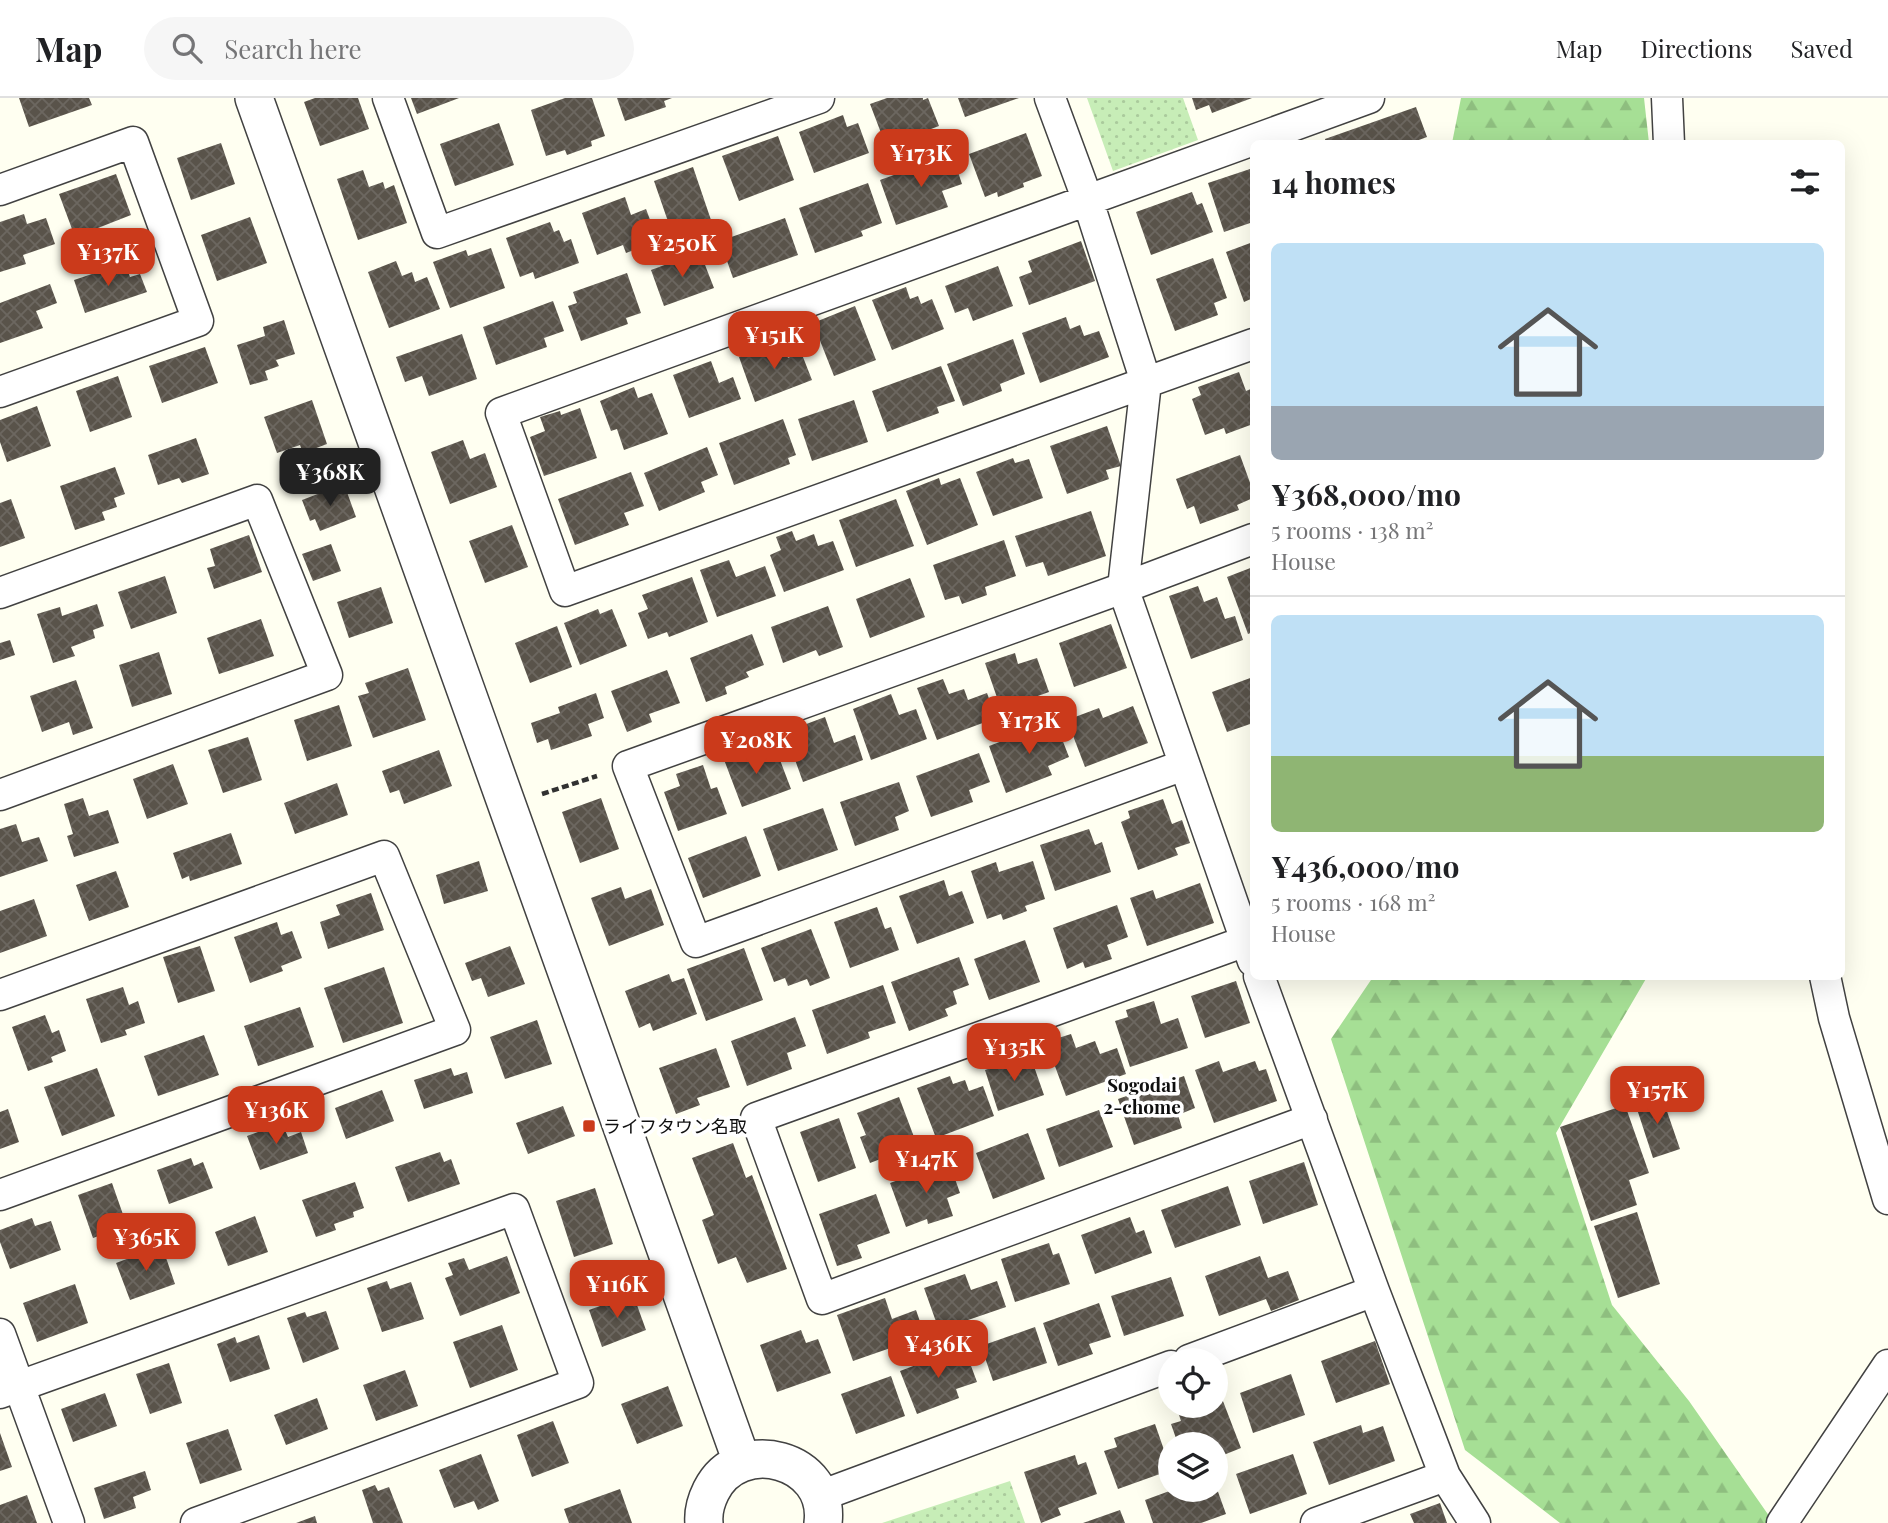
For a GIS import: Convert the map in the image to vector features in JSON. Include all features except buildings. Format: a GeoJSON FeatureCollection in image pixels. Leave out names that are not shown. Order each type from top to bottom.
{"type":"FeatureCollection","features":[{"type":"Feature","properties":{"kind":"street"},"geometry":{"type":"LineString","coordinates":[[254,98],[742,1462]]}},
{"type":"Feature","properties":{"kind":"street"},"geometry":{"type":"LineString","coordinates":[[388,98],[437,233],[819,98]]}},
{"type":"Feature","properties":{"kind":"street"},"geometry":{"type":"LineString","coordinates":[[1050,98],[1088,201],[1146,382],[1123,589],[1249,951],[757,1118],[822,1299],[1312,1119]]}},
{"type":"Feature","properties":{"kind":"street"},"geometry":{"type":"LineString","coordinates":[[1254,140],[1369,98]]}},
{"type":"Feature","properties":{"kind":"street"},"geometry":{"type":"LineString","coordinates":[[1667,98],[1669,140]]}},
{"type":"Feature","properties":{"kind":"street"},"geometry":{"type":"LineString","coordinates":[[0,190],[133,142],[198,321],[0,392]]}},
{"type":"Feature","properties":{"kind":"street"},"geometry":{"type":"LineString","coordinates":[[1250,142],[501,413],[565,591],[1250,345]]}},
{"type":"Feature","properties":{"kind":"street"},"geometry":{"type":"LineString","coordinates":[[0,593],[257,500],[327,675],[0,795]]}},
{"type":"Feature","properties":{"kind":"street"},"geometry":{"type":"LineString","coordinates":[[1184,765],[696,942],[628,766],[1123,589],[1250,540]]}},
{"type":"Feature","properties":{"kind":"street"},"geometry":{"type":"LineString","coordinates":[[0,995],[384,856],[455,1030],[0,1195]]}},
{"type":"Feature","properties":{"kind":"street"},"geometry":{"type":"LineString","coordinates":[[1260,980],[1445,1476],[1475,1523]]}},
{"type":"Feature","properties":{"kind":"street"},"geometry":{"type":"LineString","coordinates":[[1826,980],[1834,1018],[1888,1199]]}},
{"type":"Feature","properties":{"kind":"street"},"geometry":{"type":"LineString","coordinates":[[9,1390],[514,1209],[578,1383],[196,1523]]}},
{"type":"Feature","properties":{"kind":"street"},"geometry":{"type":"LineString","coordinates":[[1221,1348],[1374,1291]]}},
{"type":"Feature","properties":{"kind":"street"},"geometry":{"type":"LineString","coordinates":[[0,1334],[9,1390],[69,1523]]}},
{"type":"Feature","properties":{"kind":"street"},"geometry":{"type":"LineString","coordinates":[[1782,1523],[1888,1365]]}},
{"type":"Feature","properties":{"kind":"street"},"geometry":{"type":"LineString","coordinates":[[704,1523],[706,1501],[714,1484],[726,1471],[742,1462],[760,1458],[779,1460],[796,1467],[810,1479],[821,1509],[1158,1371]]}},
{"type":"Feature","properties":{"kind":"street"},"geometry":{"type":"LineString","coordinates":[[1316,1523],[1445,1476]]}},
{"type":"Feature","properties":{"kind":"path"},"geometry":{"type":"LineString","coordinates":[[539,795],[628,766]]}},
{"type":"Feature","properties":{"kind":"green space"},"geometry":{"type":"Polygon","coordinates":[[[1087,98],[1183,98],[1198,140],[1113,171],[1087,98]]]}},
{"type":"Feature","properties":{"kind":"green space"},"geometry":{"type":"Polygon","coordinates":[[[1461,98],[1644,98],[1649,140],[1453,140],[1461,98]]]}},
{"type":"Feature","properties":{"kind":"green space"},"geometry":{"type":"Polygon","coordinates":[[[1371,980],[1645,980],[1556,1133],[1612,1305],[1689,1401],[1774,1523],[1560,1523],[1465,1450],[1331,1039],[1371,980]]]}},
{"type":"Feature","properties":{"kind":"green space"},"geometry":{"type":"Polygon","coordinates":[[[1010,1481],[1025,1523],[882,1523],[1010,1481]]]}},
{"type":"Feature","properties":{"kind":"place","name":"ライフタウン名取"},"geometry":{"type":"Point","coordinates":[589,1126]}},
{"type":"Feature","properties":{"kind":"district","name":"Sogodai 2-chome"},"geometry":{"type":"Point","coordinates":[1142,1095]}}]}
